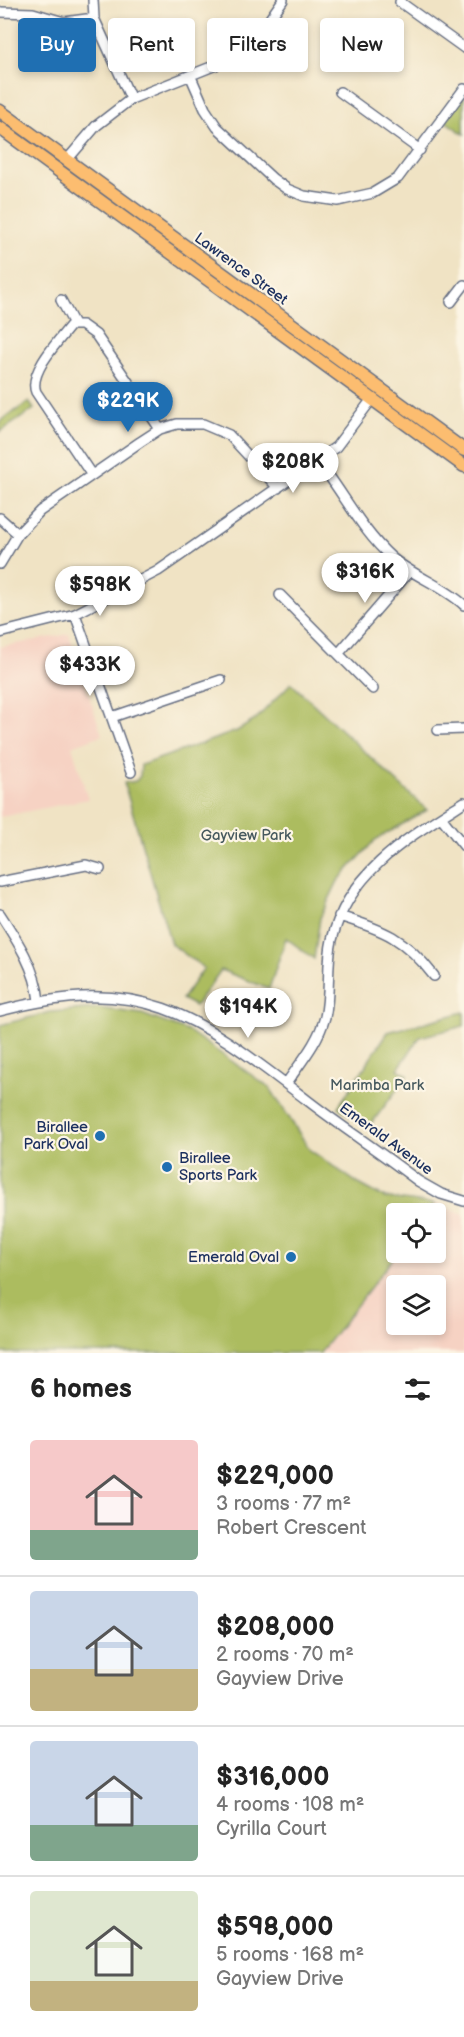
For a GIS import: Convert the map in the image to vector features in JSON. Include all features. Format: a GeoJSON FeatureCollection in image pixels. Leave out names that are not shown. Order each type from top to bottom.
{"type":"FeatureCollection","features":[{"type":"Feature","properties":{"kind":"main road","name":"Lawrence Street"},"geometry":{"type":"LineString","coordinates":[[0,111],[376,394],[464,466]]}},
{"type":"Feature","properties":{"kind":"main road","name":"Lawrence Street"},"geometry":{"type":"LineString","coordinates":[[0,128],[376,394],[464,450]]}},
{"type":"Feature","properties":{"kind":"main road"},"geometry":{"type":"LineString","coordinates":[[59,171],[67,160]]}},
{"type":"Feature","properties":{"kind":"street"},"geometry":{"type":"LineString","coordinates":[[93,0],[94,18]]}},
{"type":"Feature","properties":{"kind":"street"},"geometry":{"type":"LineString","coordinates":[[67,160],[96,126],[131,99],[191,77],[236,57],[253,43],[283,0]]}},
{"type":"Feature","properties":{"kind":"street"},"geometry":{"type":"LineString","coordinates":[[400,2],[464,48]]}},
{"type":"Feature","properties":{"kind":"street"},"geometry":{"type":"LineString","coordinates":[[0,12],[33,13],[50,18]]}},
{"type":"Feature","properties":{"kind":"street"},"geometry":{"type":"LineString","coordinates":[[96,22],[131,99]]}},
{"type":"Feature","properties":{"kind":"street"},"geometry":{"type":"LineString","coordinates":[[191,77],[205,109],[217,127],[273,178],[287,189],[304,196],[338,201],[373,193],[398,178],[464,89]]}},
{"type":"Feature","properties":{"kind":"street"},"geometry":{"type":"LineString","coordinates":[[340,92],[420,150]]}},
{"type":"Feature","properties":{"kind":"street"},"geometry":{"type":"LineString","coordinates":[[451,302],[464,285]]}},
{"type":"Feature","properties":{"kind":"street"},"geometry":{"type":"LineString","coordinates":[[61,300],[74,324]]}},
{"type":"Feature","properties":{"kind":"street"},"geometry":{"type":"LineString","coordinates":[[74,324],[82,325],[96,335],[160,429]]}},
{"type":"Feature","properties":{"kind":"street"},"geometry":{"type":"LineString","coordinates":[[74,324],[35,373],[33,383],[91,474]]}},
{"type":"Feature","properties":{"kind":"street"},"geometry":{"type":"LineString","coordinates":[[0,633],[75,614],[158,571],[336,447],[376,394]]}},
{"type":"Feature","properties":{"kind":"street"},"geometry":{"type":"LineString","coordinates":[[0,564],[18,534],[40,512],[91,474],[160,429],[191,423],[218,429],[240,444],[278,488]]}},
{"type":"Feature","properties":{"kind":"street"},"geometry":{"type":"LineString","coordinates":[[318,461],[378,543],[410,571],[438,586],[464,605]]}},
{"type":"Feature","properties":{"kind":"street"},"geometry":{"type":"LineString","coordinates":[[0,518],[18,534]]}},
{"type":"Feature","properties":{"kind":"street"},"geometry":{"type":"LineString","coordinates":[[339,653],[410,571]]}},
{"type":"Feature","properties":{"kind":"street"},"geometry":{"type":"LineString","coordinates":[[280,595],[373,689]]}},
{"type":"Feature","properties":{"kind":"street"},"geometry":{"type":"LineString","coordinates":[[75,614],[131,772]]}},
{"type":"Feature","properties":{"kind":"street"},"geometry":{"type":"LineString","coordinates":[[112,717],[222,680]]}},
{"type":"Feature","properties":{"kind":"street"},"geometry":{"type":"LineString","coordinates":[[438,730],[464,729]]}},
{"type":"Feature","properties":{"kind":"street"},"geometry":{"type":"LineString","coordinates":[[286,1084],[312,1047],[325,1017],[331,942],[339,916],[364,877],[412,835],[464,802]]}},
{"type":"Feature","properties":{"kind":"street"},"geometry":{"type":"LineString","coordinates":[[441,817],[464,846]]}},
{"type":"Feature","properties":{"kind":"street"},"geometry":{"type":"LineString","coordinates":[[0,882],[86,865],[100,869]]}},
{"type":"Feature","properties":{"kind":"street"},"geometry":{"type":"LineString","coordinates":[[0,914],[25,957],[38,988],[39,1001]]}},
{"type":"Feature","properties":{"kind":"street"},"geometry":{"type":"LineString","coordinates":[[339,916],[385,932],[404,943],[434,976]]}},
{"type":"Feature","properties":{"kind":"street","name":"Emerald Avenue"},"geometry":{"type":"LineString","coordinates":[[0,1011],[39,1001],[99,996],[129,999],[157,1006],[203,1025],[418,1181],[441,1194],[464,1201]]}},
{"type":"Feature","properties":{"kind":"shaded area"},"geometry":{"type":"Polygon","coordinates":[[[69,634],[102,735],[72,746],[88,799],[0,817],[0,647],[69,634]]]}},
{"type":"Feature","properties":{"kind":"shaded area"},"geometry":{"type":"Polygon","coordinates":[[[446,1208],[464,1214],[464,1353],[320,1353],[389,1263],[446,1263],[446,1208]]]}},
{"type":"Feature","properties":{"kind":"green space"},"geometry":{"type":"Polygon","coordinates":[[[464,95],[464,134],[445,121],[464,95]]]}},
{"type":"Feature","properties":{"kind":"green space"},"geometry":{"type":"Polygon","coordinates":[[[29,402],[34,409],[0,432],[0,421],[29,402]]]}},
{"type":"Feature","properties":{"kind":"green space","name":"Gayview Park"},"geometry":{"type":"Polygon","coordinates":[[[291,683],[427,810],[375,840],[338,881],[320,918],[314,959],[286,938],[269,989],[221,970],[195,1006],[182,999],[204,968],[171,944],[124,783],[136,781],[140,776],[141,765],[237,731],[255,720],[291,683]]]}},
{"type":"Feature","properties":{"kind":"green space","name":"Birallee Sports Park"},"geometry":{"type":"Polygon","coordinates":[[[98,1008],[142,1014],[190,1032],[270,1088],[310,1150],[359,1184],[385,1198],[427,1203],[386,1203],[386,1263],[389,1263],[320,1353],[0,1353],[0,1025],[51,1012],[98,1008]]]}},
{"type":"Feature","properties":{"kind":"green space","name":"Marimba Park"},"geometry":{"type":"Polygon","coordinates":[[[464,1012],[464,1026],[420,1037],[398,1069],[408,1075],[368,1128],[338,1107],[388,1032],[464,1012]]]}},
{"type":"Feature","properties":{"kind":"place","name":"Birallee Park Oval"},"geometry":{"type":"Point","coordinates":[100,1136]}},
{"type":"Feature","properties":{"kind":"place","name":"Birallee Sports Park"},"geometry":{"type":"Point","coordinates":[167,1167]}},
{"type":"Feature","properties":{"kind":"place","name":"Emerald Oval"},"geometry":{"type":"Point","coordinates":[291,1257]}}]}
